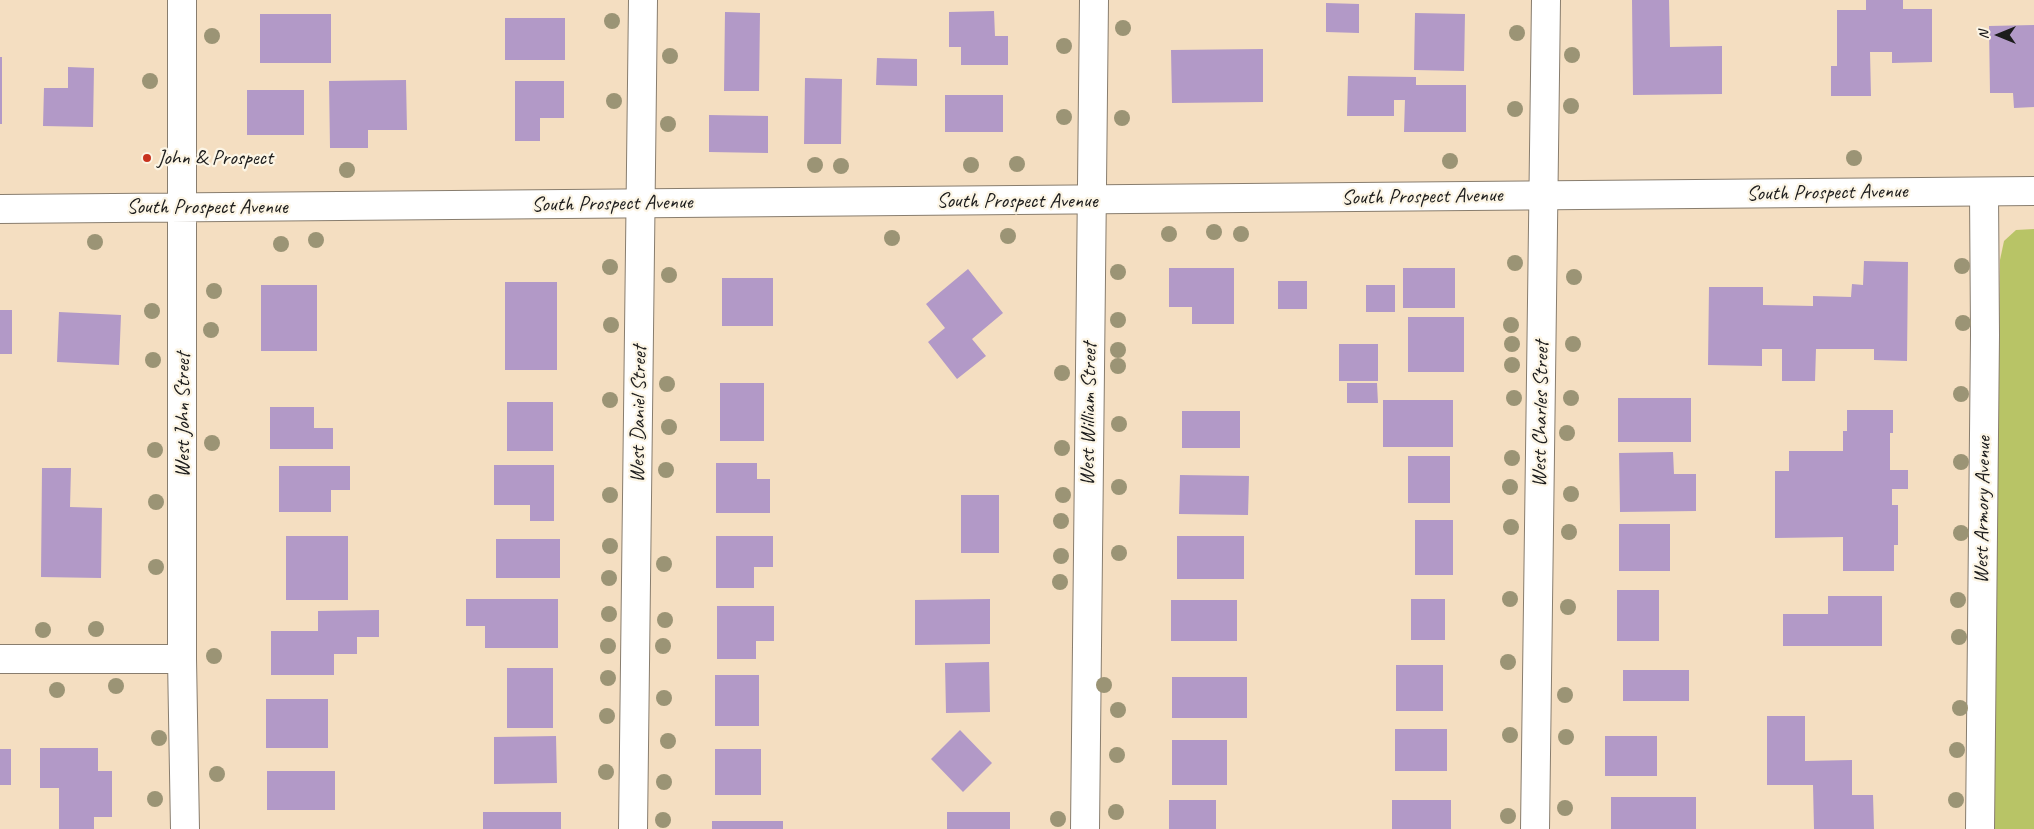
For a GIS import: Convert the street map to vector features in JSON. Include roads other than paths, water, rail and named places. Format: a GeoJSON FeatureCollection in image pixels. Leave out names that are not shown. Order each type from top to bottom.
{"type":"FeatureCollection","features":[{"type":"Feature","properties":{"kind":"street","name":"West John Street"},"geometry":{"type":"LineString","coordinates":[[182,0],[182,659],[185,829]]}},
{"type":"Feature","properties":{"kind":"street","name":"West Daniel Street"},"geometry":{"type":"LineString","coordinates":[[633,829],[643,0]]}},
{"type":"Feature","properties":{"kind":"street","name":"West William Street"},"geometry":{"type":"LineString","coordinates":[[1084,829],[1094,0]]}},
{"type":"Feature","properties":{"kind":"street","name":"West Charles Street"},"geometry":{"type":"LineString","coordinates":[[1535,829],[1546,0]]}},
{"type":"Feature","properties":{"kind":"street","name":"South Prospect Avenue"},"geometry":{"type":"LineString","coordinates":[[0,209],[2034,191]]}},
{"type":"Feature","properties":{"kind":"street","name":"West Armory Avenue"},"geometry":{"type":"LineString","coordinates":[[1980,829],[1985,344],[1984,192]]}},
{"type":"Feature","properties":{"kind":"street"},"geometry":{"type":"LineString","coordinates":[[0,659],[182,659]]}},
{"type":"Feature","properties":{"kind":"place","name":"John & Prospect"},"geometry":{"type":"Point","coordinates":[147,158]}}]}
